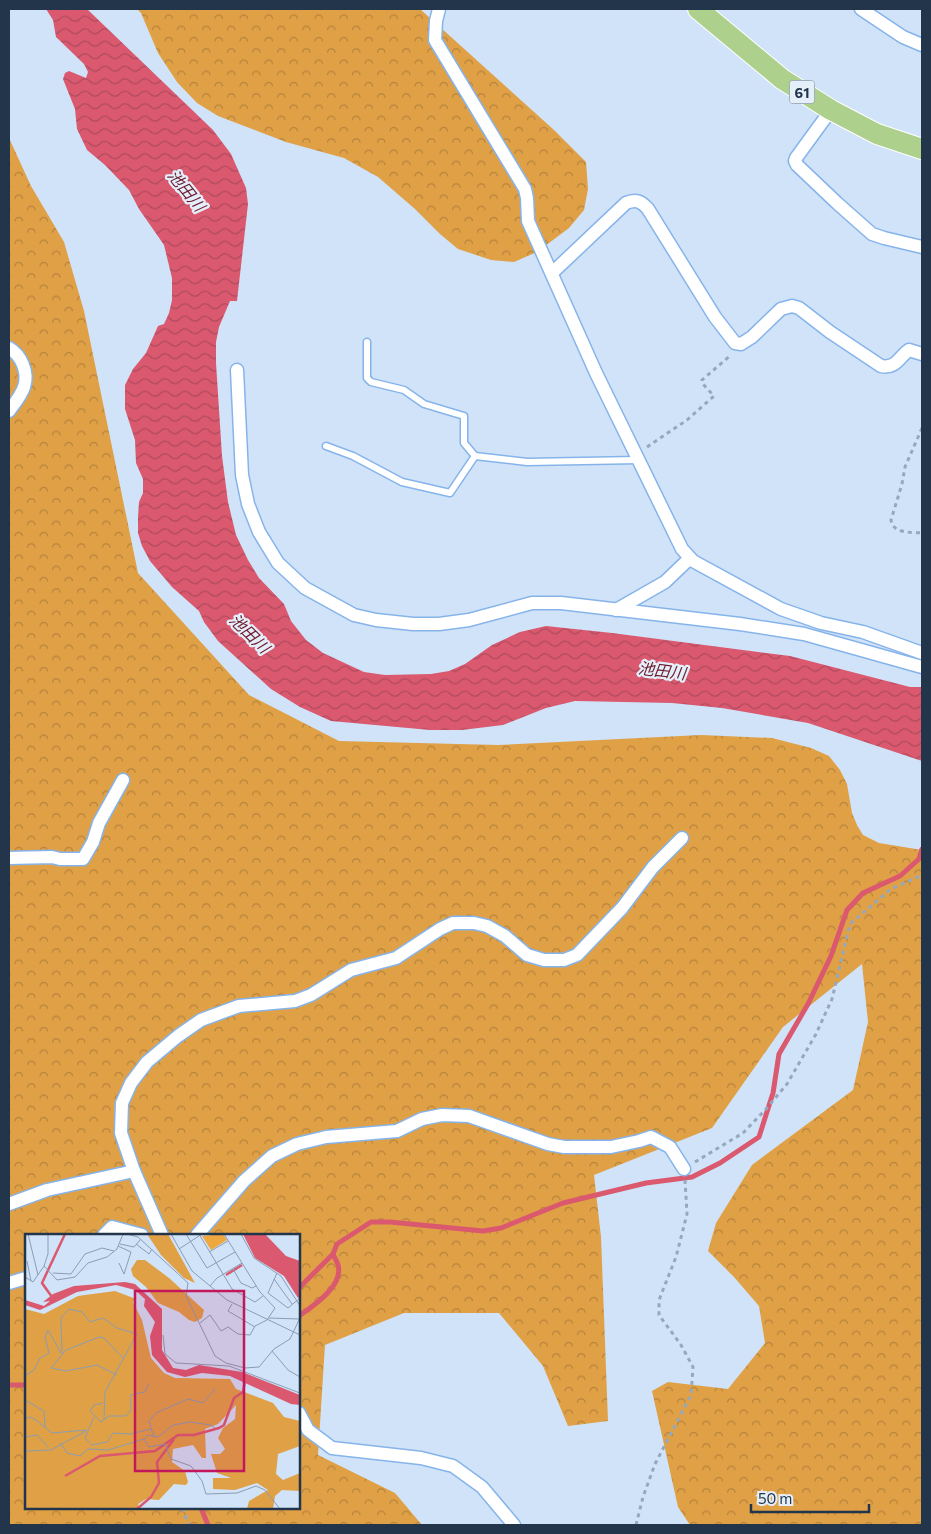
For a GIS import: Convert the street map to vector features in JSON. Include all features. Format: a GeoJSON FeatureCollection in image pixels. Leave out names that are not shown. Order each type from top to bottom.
{"type":"FeatureCollection","features":[{"type":"Feature","properties":{"kind":"main road","name":"61"},"geometry":{"type":"LineString","coordinates":[[698,9],[782,79],[832,110],[877,134],[922,149]]}},
{"type":"Feature","properties":{"kind":"street"},"geometry":{"type":"LineString","coordinates":[[439,9],[435,40],[524,189],[527,198],[528,221],[596,373],[682,548],[690,558],[712,572],[781,609],[821,623],[863,632],[922,654]]}},
{"type":"Feature","properties":{"kind":"street"},"geometry":{"type":"LineString","coordinates":[[861,9],[903,37],[922,45]]}},
{"type":"Feature","properties":{"kind":"street"},"geometry":{"type":"LineString","coordinates":[[832,110],[796,158],[797,165],[872,234],[922,247]]}},
{"type":"Feature","properties":{"kind":"street"},"geometry":{"type":"LineString","coordinates":[[552,273],[626,203],[633,201],[642,203],[672,247],[715,317],[735,342],[741,344],[752,337],[781,309],[792,306],[799,308],[830,332],[881,366],[894,366],[903,354],[909,350],[922,354]]}},
{"type":"Feature","properties":{"kind":"street"},"geometry":{"type":"LineString","coordinates":[[9,348],[15,351],[22,362],[25,373],[25,386],[9,411]]}},
{"type":"Feature","properties":{"kind":"street"},"geometry":{"type":"LineString","coordinates":[[237,370],[242,475],[248,504],[258,532],[278,563],[305,588],[354,615],[376,620],[413,624],[439,624],[532,603],[561,603],[740,624],[804,634],[922,667]]}},
{"type":"Feature","properties":{"kind":"street"},"geometry":{"type":"LineString","coordinates":[[616,610],[664,582],[690,558]]}},
{"type":"Feature","properties":{"kind":"street"},"geometry":{"type":"LineString","coordinates":[[9,858],[52,857],[83,859],[93,842],[99,823],[123,780]]}},
{"type":"Feature","properties":{"kind":"street"},"geometry":{"type":"LineString","coordinates":[[162,1234],[134,1171],[121,1132],[122,1103],[131,1083],[147,1062],[178,1036],[201,1020],[239,1006],[295,1001],[311,995],[351,970],[396,958],[440,929],[453,923],[474,923],[487,926],[505,936],[527,955],[544,960],[564,960],[577,955],[622,908],[653,867],[682,838]]}},
{"type":"Feature","properties":{"kind":"street"},"geometry":{"type":"LineString","coordinates":[[198,1234],[244,1181],[272,1156],[297,1144],[326,1137],[397,1131],[422,1119],[442,1115],[469,1116],[548,1144],[564,1147],[611,1147],[650,1137],[670,1147],[684,1169]]}},
{"type":"Feature","properties":{"kind":"street"},"geometry":{"type":"LineString","coordinates":[[9,1204],[47,1190],[134,1171]]}},
{"type":"Feature","properties":{"kind":"street"},"geometry":{"type":"LineString","coordinates":[[105,1234],[112,1227],[138,1234]]}},
{"type":"Feature","properties":{"kind":"street"},"geometry":{"type":"LineString","coordinates":[[9,1282],[25,1278]]}},
{"type":"Feature","properties":{"kind":"street"},"geometry":{"type":"LineString","coordinates":[[300,1415],[308,1430],[332,1448],[421,1458],[453,1466],[482,1487],[514,1525]]}},
{"type":"Feature","properties":{"kind":"lane"},"geometry":{"type":"LineString","coordinates":[[368,342],[368,378],[371,382],[404,390],[424,404],[464,416],[464,443],[475,456],[527,462],[638,457]]}},
{"type":"Feature","properties":{"kind":"lane"},"geometry":{"type":"LineString","coordinates":[[326,446],[353,456],[402,482],[450,493],[475,456]]}},
{"type":"Feature","properties":{"kind":"path"},"geometry":{"type":"LineString","coordinates":[[638,457],[687,420],[714,396],[702,383],[703,378],[741,344]]}},
{"type":"Feature","properties":{"kind":"path"},"geometry":{"type":"LineString","coordinates":[[922,428],[905,467],[891,520],[895,529],[922,533]]}},
{"type":"Feature","properties":{"kind":"path"},"geometry":{"type":"LineString","coordinates":[[636,1525],[643,1497],[655,1464],[692,1395],[693,1367],[681,1345],[659,1315],[659,1300],[676,1257],[687,1214],[684,1169],[743,1132],[787,1084],[816,1034],[832,999],[850,924],[891,889],[922,875]]}},
{"type":"Feature","properties":{"kind":"path"},"geometry":{"type":"LineString","coordinates":[[182,1509],[189,1525]]}},
{"type":"Feature","properties":{"kind":"green space"},"geometry":{"type":"Polygon","coordinates":[[[137,9],[420,9],[554,130],[586,162],[588,189],[584,210],[569,228],[537,252],[514,262],[491,260],[458,249],[378,177],[344,158],[286,142],[218,116],[197,103],[177,82],[158,53],[141,13],[137,9]]]}},
{"type":"Feature","properties":{"kind":"green space"},"geometry":{"type":"Polygon","coordinates":[[[9,138],[31,186],[64,242],[84,311],[138,573],[249,695],[339,741],[498,745],[701,735],[772,738],[811,748],[829,756],[840,770],[847,784],[852,813],[863,835],[879,843],[922,850],[922,1525],[690,1525],[678,1507],[652,1391],[668,1382],[728,1389],[765,1343],[759,1306],[708,1251],[716,1223],[752,1165],[853,1090],[868,1022],[862,964],[783,1027],[712,1128],[594,1175],[601,1237],[608,1421],[568,1426],[543,1366],[499,1313],[404,1313],[325,1345],[318,1455],[395,1493],[422,1525],[9,1525],[9,138]]]}},
{"type":"Feature","properties":{"kind":"water","name":"池田川"},"geometry":{"type":"Polygon","coordinates":[[[46,9],[87,9],[213,130],[231,154],[246,188],[248,204],[237,301],[230,301],[219,327],[216,342],[222,456],[228,502],[236,535],[248,560],[259,578],[284,604],[291,621],[306,640],[323,653],[364,672],[385,675],[431,674],[449,671],[465,664],[492,645],[520,632],[546,626],[790,656],[910,687],[922,687],[922,761],[808,723],[722,708],[672,703],[575,701],[546,708],[503,725],[462,730],[430,730],[331,721],[300,707],[271,689],[218,641],[204,622],[199,611],[172,587],[150,561],[142,546],[138,533],[138,517],[139,502],[143,493],[143,479],[136,463],[135,440],[125,409],[125,385],[133,369],[146,353],[158,326],[164,324],[169,313],[172,300],[172,278],[164,245],[139,209],[129,190],[105,165],[87,150],[77,129],[75,109],[63,79],[65,73],[69,71],[86,78],[88,72],[84,64],[56,37],[53,20],[46,9]]]}},
{"type":"Feature","properties":{"kind":"waterway"},"geometry":{"type":"LineString","coordinates":[[300,1287],[333,1254],[337,1244],[371,1222],[390,1222],[483,1231],[501,1228],[563,1203],[646,1183],[692,1177],[720,1163],[759,1137],[773,1093],[779,1054],[808,1004],[831,956],[847,910],[863,893],[900,876],[919,859],[922,849]]}},
{"type":"Feature","properties":{"kind":"waterway"},"geometry":{"type":"LineString","coordinates":[[300,1315],[332,1288],[339,1273],[333,1254]]}},
{"type":"Feature","properties":{"kind":"waterway"},"geometry":{"type":"LineString","coordinates":[[9,1385],[25,1385]]}},
{"type":"Feature","properties":{"kind":"waterway"},"geometry":{"type":"LineString","coordinates":[[201,1509],[208,1525]]}}]}
